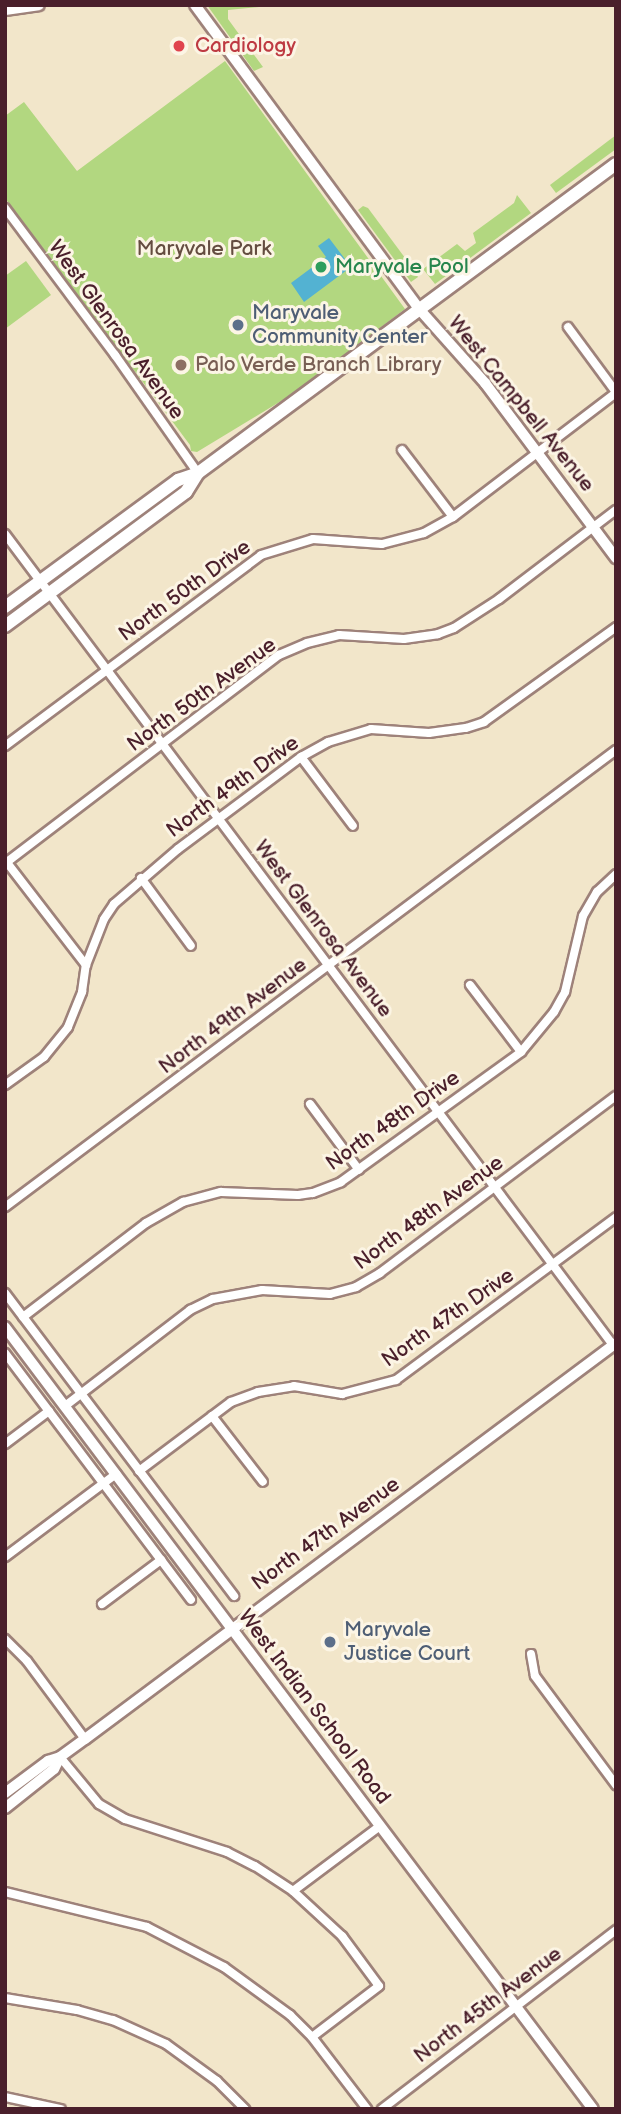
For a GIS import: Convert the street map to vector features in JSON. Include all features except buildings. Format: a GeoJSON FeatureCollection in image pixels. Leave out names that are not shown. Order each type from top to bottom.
{"type":"FeatureCollection","features":[{"type":"Feature","properties":{"kind":"main road"},"geometry":{"type":"LineString","coordinates":[[5,607],[178,480],[198,474],[616,164]]}},
{"type":"Feature","properties":{"kind":"main road"},"geometry":{"type":"LineString","coordinates":[[5,626],[186,492],[198,474]]}},
{"type":"Feature","properties":{"kind":"main road","name":"West Indian School Road"},"geometry":{"type":"LineString","coordinates":[[5,1327],[593,2109]]}},
{"type":"Feature","properties":{"kind":"street"},"geometry":{"type":"LineString","coordinates":[[5,10],[39,5]]}},
{"type":"Feature","properties":{"kind":"street","name":"West Campbell Avenue"},"geometry":{"type":"LineString","coordinates":[[195,5],[420,310],[485,383],[616,558]]}},
{"type":"Feature","properties":{"kind":"street","name":"West Glenrosa Avenue"},"geometry":{"type":"LineString","coordinates":[[5,208],[115,355],[198,474]]}},
{"type":"Feature","properties":{"kind":"street"},"geometry":{"type":"LineString","coordinates":[[568,327],[616,392]]}},
{"type":"Feature","properties":{"kind":"street","name":"North 50th Drive"},"geometry":{"type":"LineString","coordinates":[[5,746],[261,555],[313,538],[370,544],[406,540],[432,530],[453,517],[616,392]]}},
{"type":"Feature","properties":{"kind":"street"},"geometry":{"type":"LineString","coordinates":[[402,450],[453,517]]}},
{"type":"Feature","properties":{"kind":"street","name":"North 50th Avenue"},"geometry":{"type":"LineString","coordinates":[[6,861],[279,655],[307,643],[339,635],[404,639],[439,634],[454,628],[499,599],[616,510]]}},
{"type":"Feature","properties":{"kind":"street","name":"West Glenrosa Avenue"},"geometry":{"type":"LineString","coordinates":[[5,534],[614,1344]]}},
{"type":"Feature","properties":{"kind":"street","name":"North 49th Drive"},"geometry":{"type":"LineString","coordinates":[[5,1084],[44,1057],[68,1027],[82,992],[86,965],[109,911],[121,895],[301,757],[328,742],[371,729],[429,733],[466,729],[484,722],[616,627]]}},
{"type":"Feature","properties":{"kind":"street","name":"North 49th Avenue"},"geometry":{"type":"LineString","coordinates":[[5,1207],[616,750]]}},
{"type":"Feature","properties":{"kind":"street"},"geometry":{"type":"LineString","coordinates":[[301,757],[353,826]]}},
{"type":"Feature","properties":{"kind":"street"},"geometry":{"type":"LineString","coordinates":[[6,861],[86,965]]}},
{"type":"Feature","properties":{"kind":"street","name":"North 48th Drive"},"geometry":{"type":"LineString","coordinates":[[23,1317],[146,1223],[183,1202],[221,1192],[280,1197],[313,1193],[359,1170],[521,1052],[554,1012],[565,992],[583,916],[597,892],[616,874]]}},
{"type":"Feature","properties":{"kind":"street"},"geometry":{"type":"LineString","coordinates":[[141,878],[191,946]]}},
{"type":"Feature","properties":{"kind":"street"},"geometry":{"type":"LineString","coordinates":[[470,985],[521,1052]]}},
{"type":"Feature","properties":{"kind":"street","name":"North 48th Avenue"},"geometry":{"type":"LineString","coordinates":[[65,1406],[190,1310],[213,1299],[262,1290],[330,1294],[356,1287],[495,1188],[616,1096]]}},
{"type":"Feature","properties":{"kind":"street"},"geometry":{"type":"LineString","coordinates":[[310,1104],[359,1170]]}},
{"type":"Feature","properties":{"kind":"street","name":"North 47th Drive"},"geometry":{"type":"LineString","coordinates":[[139,1471],[231,1402],[258,1392],[295,1386],[342,1394],[396,1380],[616,1217]]}},
{"type":"Feature","properties":{"kind":"street","name":"West Indian School Road"},"geometry":{"type":"LineString","coordinates":[[5,1293],[234,1597]]}},
{"type":"Feature","properties":{"kind":"street","name":"North 47th Avenue"},"geometry":{"type":"LineString","coordinates":[[7,1801],[48,1761],[60,1757],[85,1739],[614,1344]]}},
{"type":"Feature","properties":{"kind":"street"},"geometry":{"type":"LineString","coordinates":[[5,1353],[191,1601]]}},
{"type":"Feature","properties":{"kind":"street"},"geometry":{"type":"LineString","coordinates":[[5,1444],[49,1411]]}},
{"type":"Feature","properties":{"kind":"street"},"geometry":{"type":"LineString","coordinates":[[212,1416],[263,1482]]}},
{"type":"Feature","properties":{"kind":"street"},"geometry":{"type":"LineString","coordinates":[[5,1557],[116,1474]]}},
{"type":"Feature","properties":{"kind":"street"},"geometry":{"type":"LineString","coordinates":[[102,1604],[161,1560]]}},
{"type":"Feature","properties":{"kind":"street"},"geometry":{"type":"LineString","coordinates":[[5,1639],[27,1661],[85,1739]]}},
{"type":"Feature","properties":{"kind":"street"},"geometry":{"type":"LineString","coordinates":[[531,1654],[536,1676],[616,1785]]}},
{"type":"Feature","properties":{"kind":"street"},"geometry":{"type":"LineString","coordinates":[[60,1757],[89,1796],[112,1812],[125,1819],[227,1852],[293,1891],[342,1936],[379,1986],[312,2037]]}},
{"type":"Feature","properties":{"kind":"street"},"geometry":{"type":"LineString","coordinates":[[293,1891],[380,1826]]}},
{"type":"Feature","properties":{"kind":"street"},"geometry":{"type":"LineString","coordinates":[[5,1892],[147,1927],[203,1956],[257,1989],[312,2037],[367,2109]]}},
{"type":"Feature","properties":{"kind":"street","name":"North 45th Avenue"},"geometry":{"type":"LineString","coordinates":[[382,2109],[616,1930]]}},
{"type":"Feature","properties":{"kind":"street"},"geometry":{"type":"LineString","coordinates":[[5,1998],[77,2010],[113,2020],[166,2044],[230,2092],[245,2109]]}},
{"type":"Feature","properties":{"kind":"street"},"geometry":{"type":"LineString","coordinates":[[5,2097],[61,2109]]}},
{"type":"Feature","properties":{"kind":"green space"},"geometry":{"type":"Polygon","coordinates":[[[207,5],[279,5],[228,10],[228,19],[263,67],[254,71],[207,5]]]}},
{"type":"Feature","properties":{"kind":"green space","name":"Maryvale Park"},"geometry":{"type":"Polygon","coordinates":[[[225,61],[405,309],[291,395],[197,452],[191,451],[190,445],[5,198],[5,116],[24,102],[77,171],[225,61]]]}},
{"type":"Feature","properties":{"kind":"green space"},"geometry":{"type":"Polygon","coordinates":[[[616,135],[616,149],[556,193],[550,185],[616,135]]]}},
{"type":"Feature","properties":{"kind":"green space"},"geometry":{"type":"Polygon","coordinates":[[[517,195],[531,213],[435,284],[423,269],[457,244],[465,251],[476,243],[473,233],[514,203],[517,195]]]}},
{"type":"Feature","properties":{"kind":"green space"},"geometry":{"type":"Polygon","coordinates":[[[363,206],[368,208],[414,270],[418,277],[411,282],[358,210],[363,206]]]}},
{"type":"Feature","properties":{"kind":"green space"},"geometry":{"type":"Polygon","coordinates":[[[26,261],[51,295],[5,329],[5,276],[26,261]]]}},
{"type":"Feature","properties":{"kind":"water"},"geometry":{"type":"Polygon","coordinates":[[[329,238],[351,267],[304,302],[291,283],[326,257],[318,246],[329,238]]]}},
{"type":"Feature","properties":{"kind":"place","name":"Cardiology"},"geometry":{"type":"Point","coordinates":[179,46]}},
{"type":"Feature","properties":{"kind":"place","name":"Maryvale Pool"},"geometry":{"type":"Point","coordinates":[321,267]}},
{"type":"Feature","properties":{"kind":"place","name":"Maryvale Community Center"},"geometry":{"type":"Point","coordinates":[238,325]}},
{"type":"Feature","properties":{"kind":"place","name":"Palo Verde Branch Library"},"geometry":{"type":"Point","coordinates":[181,365]}},
{"type":"Feature","properties":{"kind":"place","name":"Maryvale Justice Court"},"geometry":{"type":"Point","coordinates":[330,1642]}}]}
